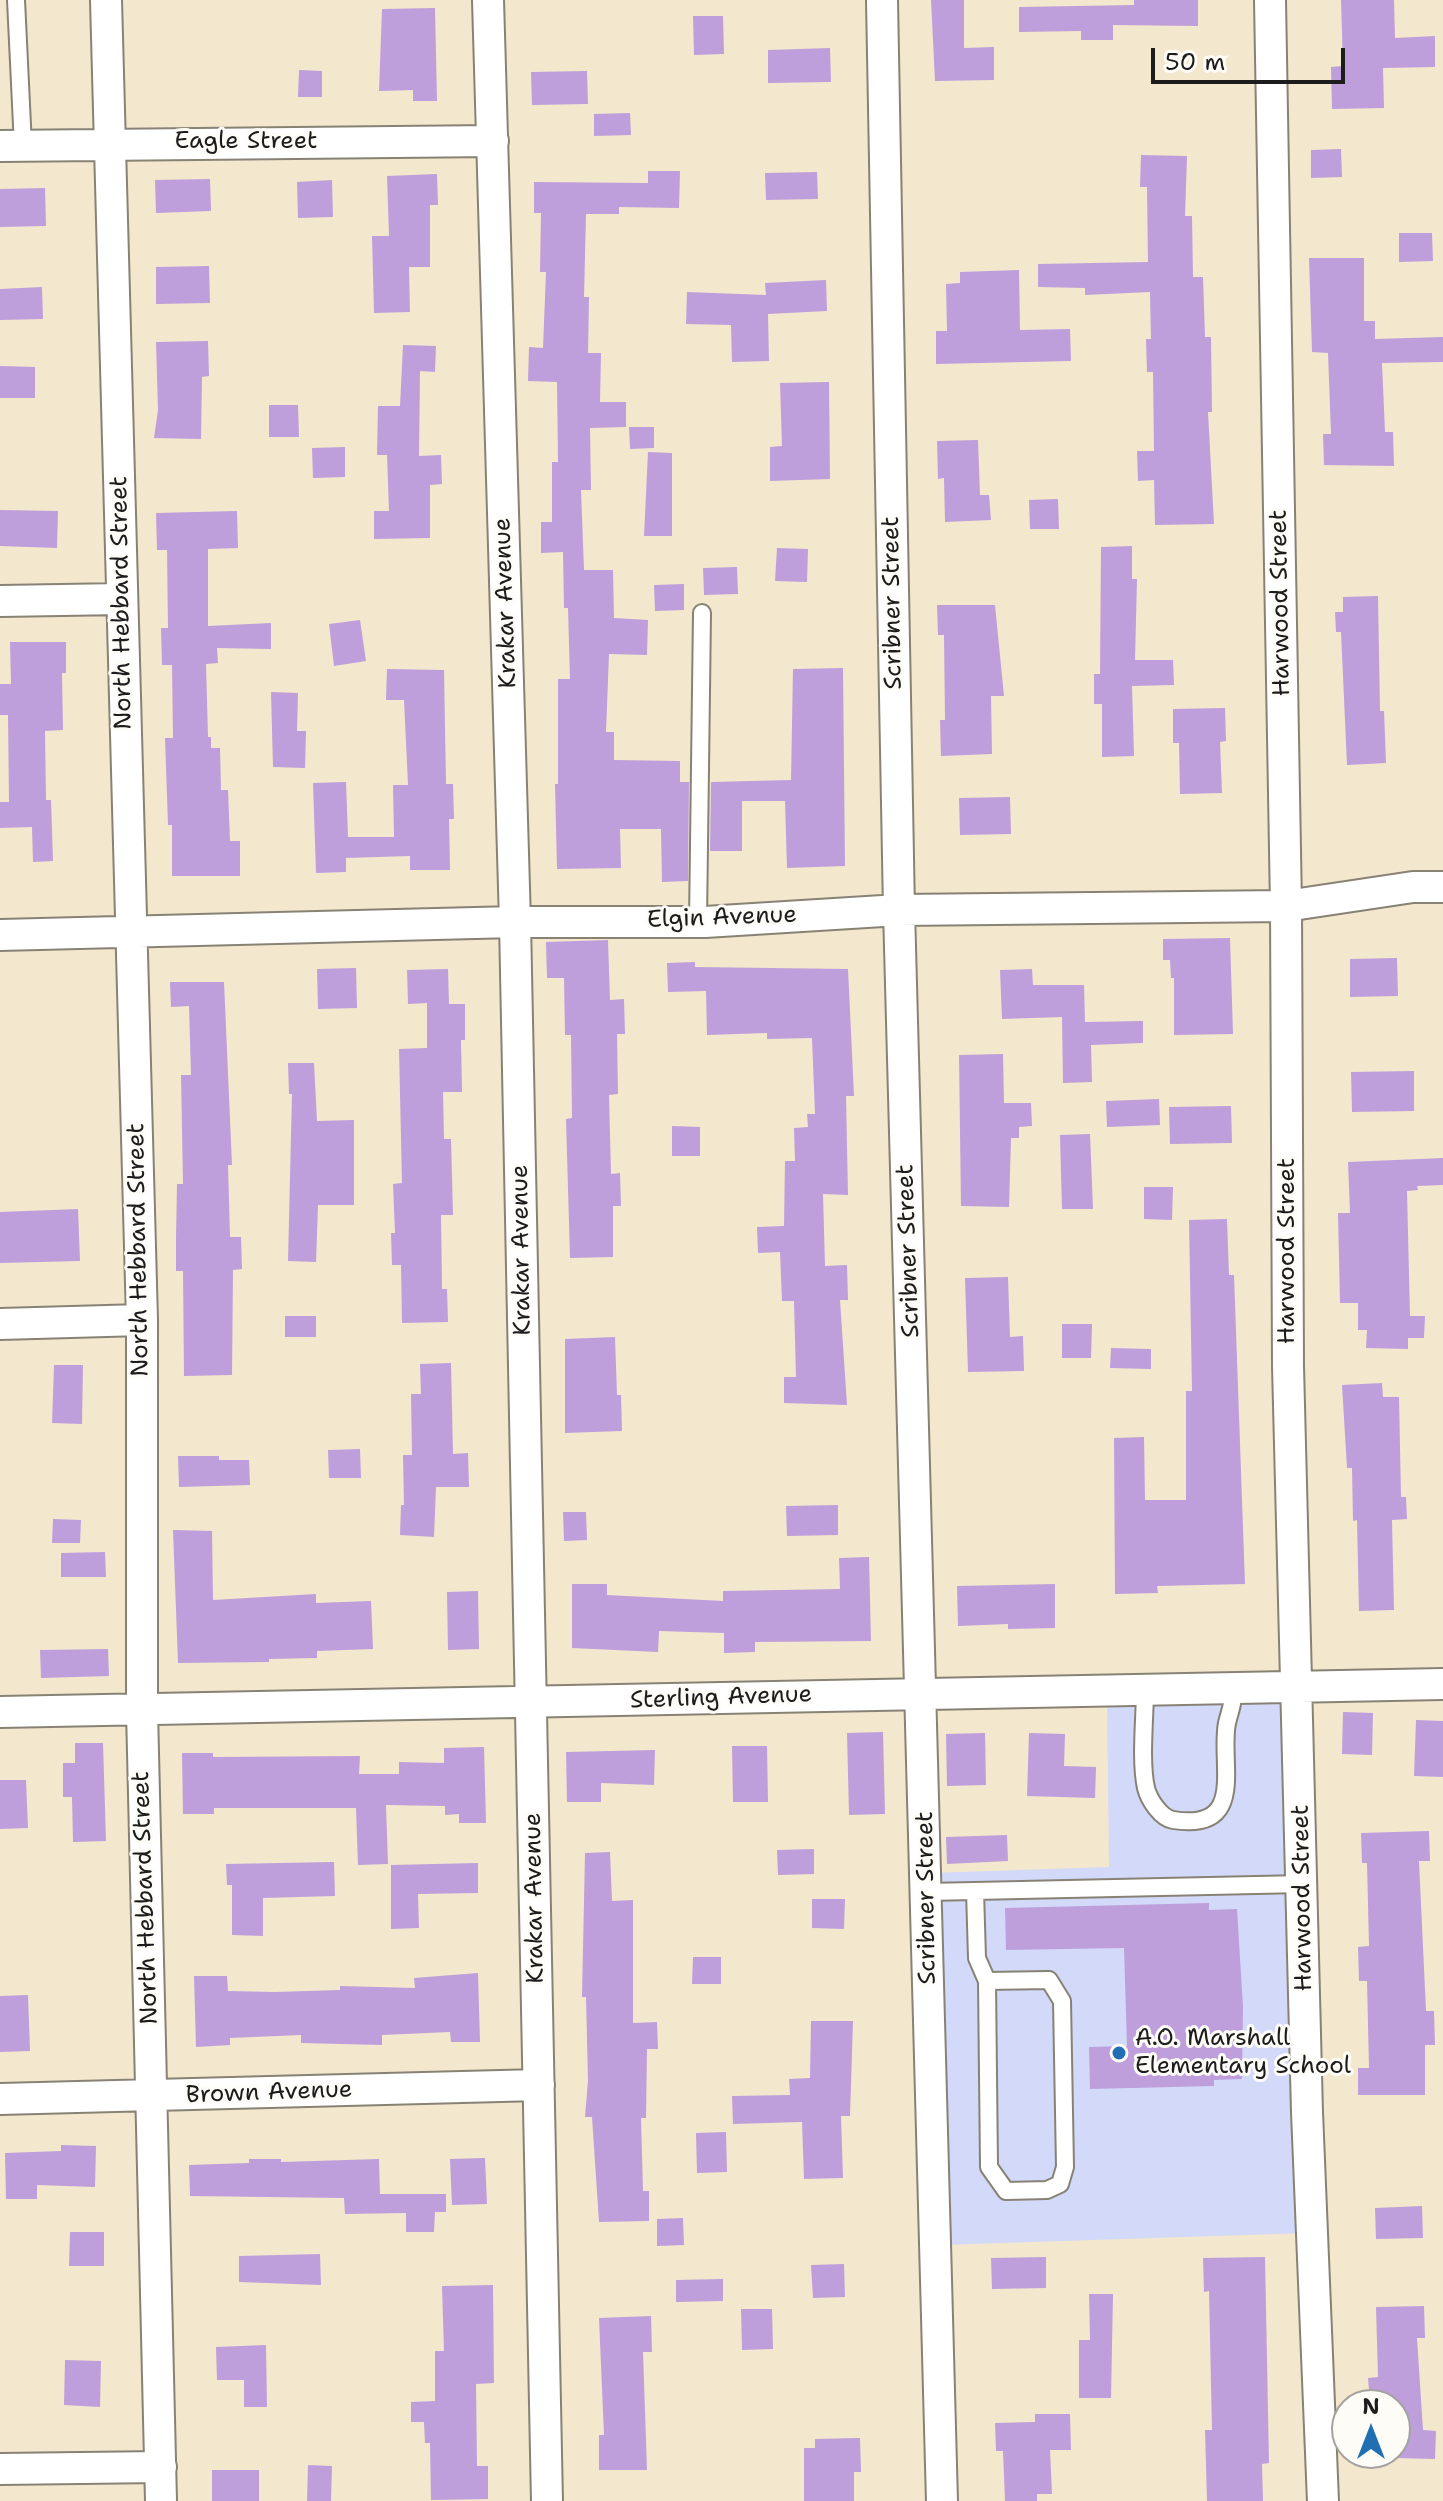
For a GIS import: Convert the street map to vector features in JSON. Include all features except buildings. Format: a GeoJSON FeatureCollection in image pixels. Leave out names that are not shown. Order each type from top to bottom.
{"type":"FeatureCollection","features":[{"type":"Feature","properties":{"kind":"street","name":"North Hebbard Street"},"geometry":{"type":"LineString","coordinates":[[106,0],[142,1320],[142,1711],[161,2501]]}},
{"type":"Feature","properties":{"kind":"street","name":"Krakar Avenue"},"geometry":{"type":"LineString","coordinates":[[488,0],[515,922],[547,2501]]}},
{"type":"Feature","properties":{"kind":"street","name":"Scribner Street"},"geometry":{"type":"LineString","coordinates":[[882,0],[899,910],[942,2501]]}},
{"type":"Feature","properties":{"kind":"street","name":"Harwood Street"},"geometry":{"type":"LineString","coordinates":[[1270,0],[1286,906],[1288,1366],[1323,2501]]}},
{"type":"Feature","properties":{"kind":"street","name":"Eagle Street"},"geometry":{"type":"LineString","coordinates":[[12,146],[493,141]]}},
{"type":"Feature","properties":{"kind":"street"},"geometry":{"type":"LineString","coordinates":[[0,601],[122,599]]}},
{"type":"Feature","properties":{"kind":"street","name":"Elgin Avenue"},"geometry":{"type":"LineString","coordinates":[[0,935],[515,922],[698,922],[899,910],[1286,906],[1413,887],[1443,887]]}},
{"type":"Feature","properties":{"kind":"street"},"geometry":{"type":"LineString","coordinates":[[0,1324],[142,1320]]}},
{"type":"Feature","properties":{"kind":"street","name":"Sterling Avenue"},"geometry":{"type":"LineString","coordinates":[[0,1712],[1443,1684]]}},
{"type":"Feature","properties":{"kind":"street","name":"Brown Avenue"},"geometry":{"type":"LineString","coordinates":[[0,2099],[539,2085]]}},
{"type":"Feature","properties":{"kind":"street"},"geometry":{"type":"LineString","coordinates":[[0,2469],[161,2467]]}},
{"type":"Feature","properties":{"kind":"lane"},"geometry":{"type":"LineString","coordinates":[[12,146],[16,0]]}},
{"type":"Feature","properties":{"kind":"lane"},"geometry":{"type":"LineString","coordinates":[[698,922],[702,613]]}},
{"type":"Feature","properties":{"kind":"lane"},"geometry":{"type":"LineString","coordinates":[[1145,1689],[1146,1789],[1157,1809],[1170,1820],[1203,1820],[1221,1805],[1228,1787],[1227,1722],[1220,1714],[1226,1688]]}},
{"type":"Feature","properties":{"kind":"lane"},"geometry":{"type":"LineString","coordinates":[[927,1892],[1303,1884]]}},
{"type":"Feature","properties":{"kind":"lane"},"geometry":{"type":"LineString","coordinates":[[975,1891],[977,1958],[987,1981],[989,2167],[1006,2191],[1047,2190],[1060,2184],[1065,2167],[1062,2001],[1049,1980],[987,1981]]}},
{"type":"Feature","properties":{"kind":"shaded area","name":"A.O. Marshall Elementary School"},"geometry":{"type":"Polygon","coordinates":[[[1294,1691],[1307,2233],[940,2245],[931,1873],[1109,1867],[1107,1695],[1294,1691]]]}},
{"type":"Feature","properties":{"kind":"place","name":"A.O. Marshall Elementary School"},"geometry":{"type":"Point","coordinates":[1119,2053]}}]}
